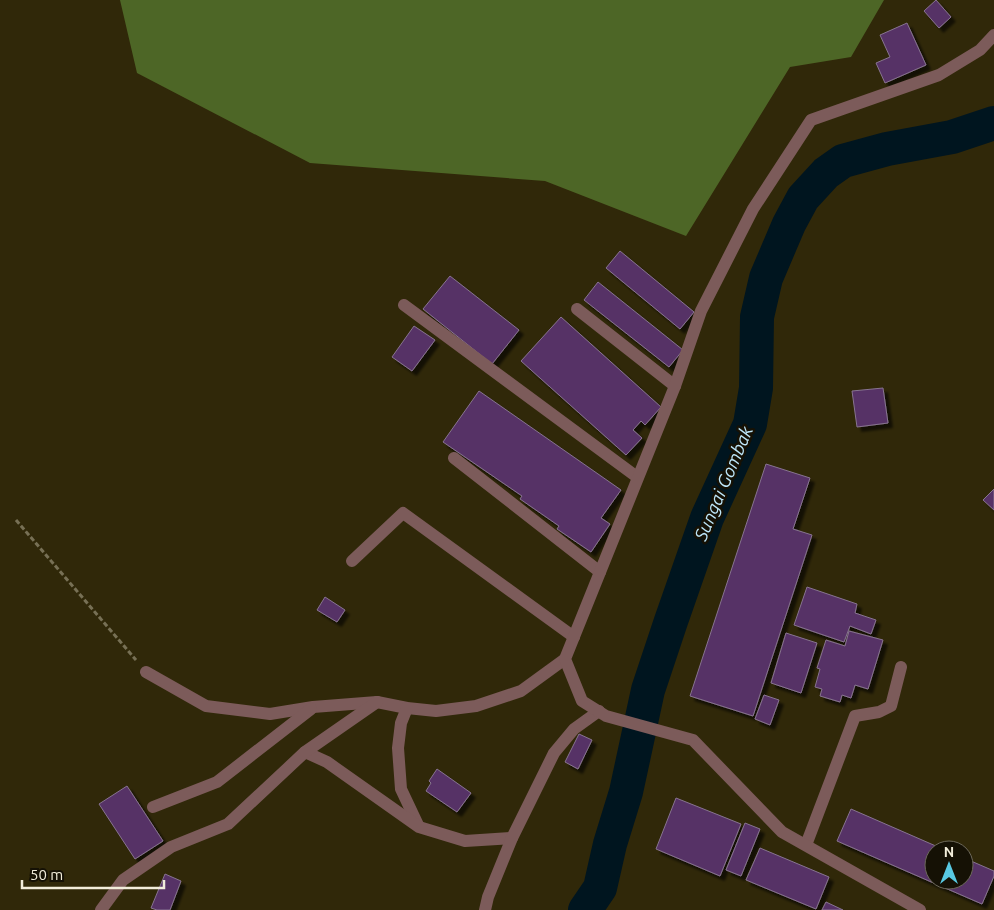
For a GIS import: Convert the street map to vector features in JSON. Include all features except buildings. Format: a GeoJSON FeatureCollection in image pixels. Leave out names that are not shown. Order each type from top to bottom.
{"type":"FeatureCollection","features":[{"type":"Feature","properties":{"kind":"street"},"geometry":{"type":"LineString","coordinates":[[146,672],[206,706],[270,714],[313,707],[377,702],[436,711],[476,706],[521,691],[565,659],[674,386],[701,311],[754,209],[810,120],[939,74],[980,50],[994,35]]}},
{"type":"Feature","properties":{"kind":"street"},"geometry":{"type":"LineString","coordinates":[[404,305],[637,477]]}},
{"type":"Feature","properties":{"kind":"street"},"geometry":{"type":"LineString","coordinates":[[577,308],[674,386]]}},
{"type":"Feature","properties":{"kind":"street"},"geometry":{"type":"LineString","coordinates":[[454,458],[600,572]]}},
{"type":"Feature","properties":{"kind":"street"},"geometry":{"type":"LineString","coordinates":[[352,561],[403,512],[574,637]]}},
{"type":"Feature","properties":{"kind":"street"},"geometry":{"type":"LineString","coordinates":[[565,659],[582,701],[603,713],[693,740],[782,832],[920,910]]}},
{"type":"Feature","properties":{"kind":"street"},"geometry":{"type":"LineString","coordinates":[[806,845],[855,716],[879,712],[891,706],[901,667]]}},
{"type":"Feature","properties":{"kind":"street"},"geometry":{"type":"LineString","coordinates":[[101,910],[123,880],[171,846],[228,824],[305,752],[377,702]]}},
{"type":"Feature","properties":{"kind":"street"},"geometry":{"type":"LineString","coordinates":[[153,807],[217,782],[313,707]]}},
{"type":"Feature","properties":{"kind":"street"},"geometry":{"type":"LineString","coordinates":[[407,708],[401,723],[398,748],[401,789],[419,827]]}},
{"type":"Feature","properties":{"kind":"street"},"geometry":{"type":"LineString","coordinates":[[485,910],[488,897],[512,838],[554,754],[574,729],[603,713]]}},
{"type":"Feature","properties":{"kind":"street"},"geometry":{"type":"LineString","coordinates":[[305,752],[328,762],[419,827],[465,840],[512,838]]}},
{"type":"Feature","properties":{"kind":"path"},"geometry":{"type":"LineString","coordinates":[[16,520],[146,672]]}},
{"type":"Feature","properties":{"kind":"green space"},"geometry":{"type":"Polygon","coordinates":[[[120,0],[884,0],[851,57],[790,67],[686,236],[545,181],[310,163],[137,73],[120,0]]]}},
{"type":"Feature","properties":{"kind":"waterway","name":"Sungai Gombak"},"geometry":{"type":"LineString","coordinates":[[585,910],[600,888],[610,844],[626,792],[648,690],[671,621],[707,518],[750,424],[756,388],[757,317],[766,278],[789,224],[803,198],[826,173],[843,161],[887,149],[952,137],[994,123]]}}]}
